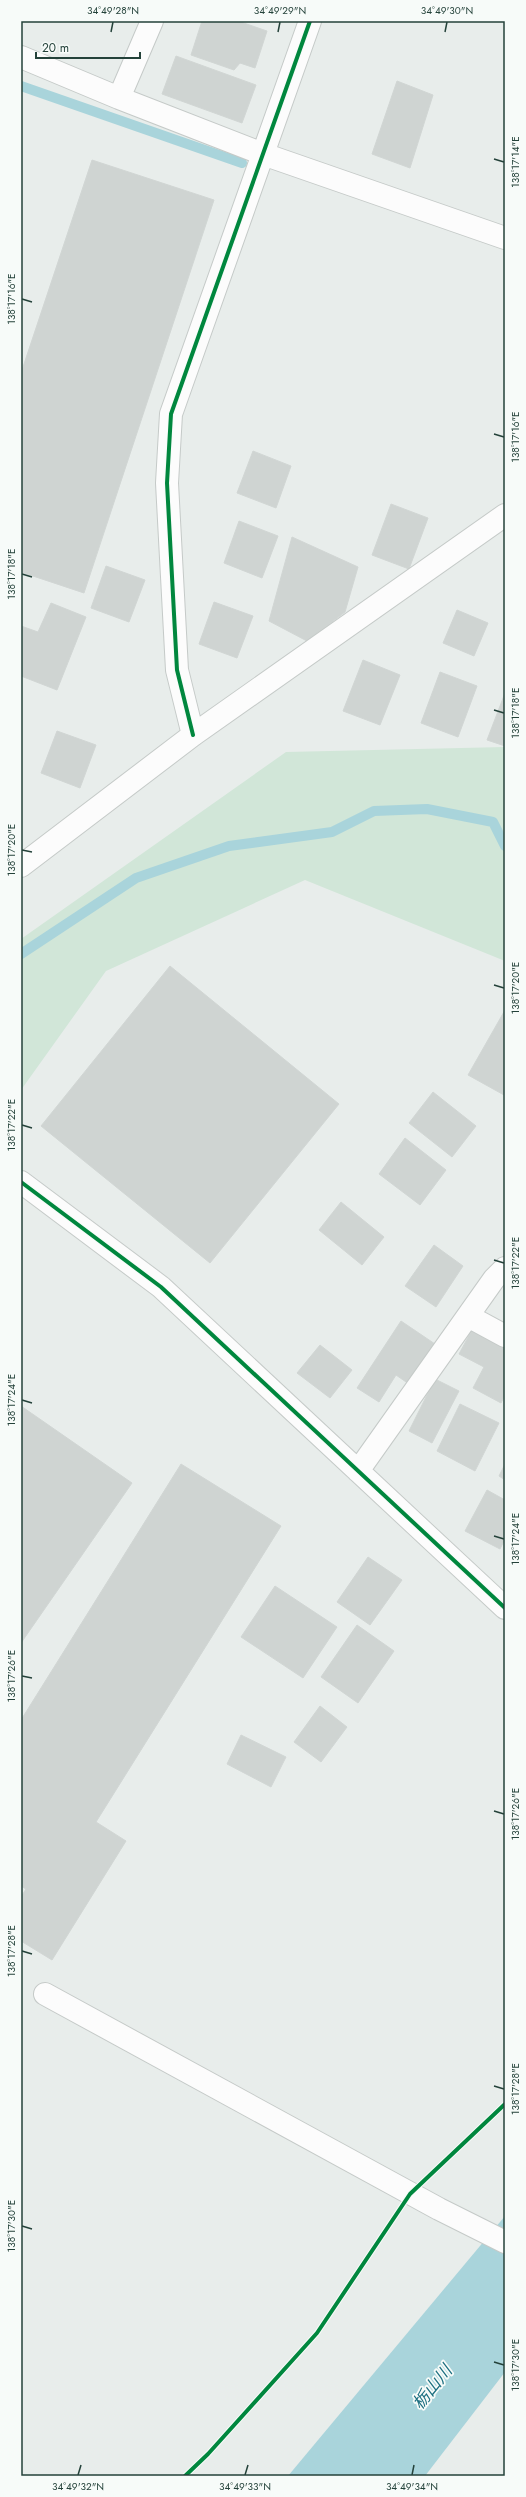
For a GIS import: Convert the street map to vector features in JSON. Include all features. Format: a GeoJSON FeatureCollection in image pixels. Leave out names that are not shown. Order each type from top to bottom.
{"type":"FeatureCollection","features":[{"type":"Feature","properties":{"kind":"street"},"geometry":{"type":"LineString","coordinates":[[119,98],[152,21]]}},
{"type":"Feature","properties":{"kind":"street"},"geometry":{"type":"LineString","coordinates":[[194,735],[177,670],[167,483],[171,414],[310,21]]}},
{"type":"Feature","properties":{"kind":"street"},"geometry":{"type":"LineString","coordinates":[[21,57],[119,98],[263,154],[505,238]]}},
{"type":"Feature","properties":{"kind":"street"},"geometry":{"type":"LineString","coordinates":[[21,866],[194,735],[505,515]]}},
{"type":"Feature","properties":{"kind":"street"},"geometry":{"type":"LineString","coordinates":[[21,1182],[161,1288],[505,1608]]}},
{"type":"Feature","properties":{"kind":"street"},"geometry":{"type":"LineString","coordinates":[[358,1471],[494,1279],[505,1268]]}},
{"type":"Feature","properties":{"kind":"street"},"geometry":{"type":"LineString","coordinates":[[468,1316],[505,1336]]}},
{"type":"Feature","properties":{"kind":"street"},"geometry":{"type":"LineString","coordinates":[[45,1994],[439,2209],[505,2242]]}},
{"type":"Feature","properties":{"kind":"green space"},"geometry":{"type":"Polygon","coordinates":[[[505,747],[505,961],[305,880],[106,971],[21,1090],[21,939],[286,752],[505,747]]]}},
{"type":"Feature","properties":{"kind":"water","name":"栃山川"},"geometry":{"type":"Polygon","coordinates":[[[505,2216],[505,2372],[425,2476],[288,2476],[505,2216]]]}},
{"type":"Feature","properties":{"kind":"building"},"geometry":{"type":"Polygon","coordinates":[[[202,21],[238,21],[267,31],[255,68],[240,63],[234,70],[191,55],[202,21]]]}},
{"type":"Feature","properties":{"kind":"building"},"geometry":{"type":"Polygon","coordinates":[[[176,56],[256,85],[242,123],[162,94],[176,56]]]}},
{"type":"Feature","properties":{"kind":"building"},"geometry":{"type":"Polygon","coordinates":[[[397,81],[433,95],[410,168],[372,154],[397,81]]]}},
{"type":"Feature","properties":{"kind":"building"},"geometry":{"type":"Polygon","coordinates":[[[92,160],[214,200],[84,593],[21,572],[21,373],[92,160]]]}},
{"type":"Feature","properties":{"kind":"building"},"geometry":{"type":"Polygon","coordinates":[[[253,451],[291,466],[276,508],[237,493],[253,451]]]}},
{"type":"Feature","properties":{"kind":"building"},"geometry":{"type":"Polygon","coordinates":[[[391,504],[428,518],[409,569],[372,555],[391,504]]]}},
{"type":"Feature","properties":{"kind":"building"},"geometry":{"type":"Polygon","coordinates":[[[239,521],[278,536],[262,578],[224,563],[239,521]]]}},
{"type":"Feature","properties":{"kind":"building"},"geometry":{"type":"Polygon","coordinates":[[[292,537],[358,567],[345,612],[307,641],[269,621],[292,537]]]}},
{"type":"Feature","properties":{"kind":"building"},"geometry":{"type":"Polygon","coordinates":[[[106,566],[145,580],[129,622],[91,608],[106,566]]]}},
{"type":"Feature","properties":{"kind":"building"},"geometry":{"type":"Polygon","coordinates":[[[214,602],[253,616],[237,658],[199,644],[214,602]]]}},
{"type":"Feature","properties":{"kind":"building"},"geometry":{"type":"Polygon","coordinates":[[[51,603],[86,617],[57,690],[21,676],[21,626],[38,632],[51,603]]]}},
{"type":"Feature","properties":{"kind":"building"},"geometry":{"type":"Polygon","coordinates":[[[457,610],[488,623],[474,656],[443,643],[457,610]]]}},
{"type":"Feature","properties":{"kind":"building"},"geometry":{"type":"Polygon","coordinates":[[[363,660],[400,675],[380,725],[343,711],[363,660]]]}},
{"type":"Feature","properties":{"kind":"building"},"geometry":{"type":"Polygon","coordinates":[[[440,672],[477,686],[458,737],[421,723],[440,672]]]}},
{"type":"Feature","properties":{"kind":"building"},"geometry":{"type":"Polygon","coordinates":[[[505,693],[505,746],[487,740],[505,693]]]}},
{"type":"Feature","properties":{"kind":"building"},"geometry":{"type":"Polygon","coordinates":[[[57,731],[96,745],[80,788],[41,773],[57,731]]]}},
{"type":"Feature","properties":{"kind":"building"},"geometry":{"type":"Polygon","coordinates":[[[170,966],[339,1104],[210,1263],[41,1126],[170,966]]]}},
{"type":"Feature","properties":{"kind":"building"},"geometry":{"type":"Polygon","coordinates":[[[505,1010],[505,1093],[504,1095],[468,1075],[505,1010]]]}},
{"type":"Feature","properties":{"kind":"building"},"geometry":{"type":"Polygon","coordinates":[[[433,1092],[476,1126],[452,1157],[409,1123],[433,1092]]]}},
{"type":"Feature","properties":{"kind":"building"},"geometry":{"type":"Polygon","coordinates":[[[405,1138],[446,1170],[420,1205],[379,1174],[405,1138]]]}},
{"type":"Feature","properties":{"kind":"building"},"geometry":{"type":"Polygon","coordinates":[[[341,1202],[384,1237],[362,1265],[319,1230],[341,1202]]]}},
{"type":"Feature","properties":{"kind":"building"},"geometry":{"type":"Polygon","coordinates":[[[434,1245],[463,1266],[436,1307],[405,1286],[434,1245]]]}},
{"type":"Feature","properties":{"kind":"building"},"geometry":{"type":"Polygon","coordinates":[[[401,1321],[435,1344],[409,1384],[396,1375],[379,1402],[357,1388],[401,1321]]]}},
{"type":"Feature","properties":{"kind":"building"},"geometry":{"type":"Polygon","coordinates":[[[473,1328],[505,1345],[505,1395],[501,1403],[473,1388],[484,1367],[459,1354],[473,1328]]]}},
{"type":"Feature","properties":{"kind":"building"},"geometry":{"type":"Polygon","coordinates":[[[320,1345],[352,1370],[330,1398],[297,1373],[320,1345]]]}},
{"type":"Feature","properties":{"kind":"building"},"geometry":{"type":"Polygon","coordinates":[[[435,1379],[459,1391],[432,1443],[409,1431],[435,1379]]]}},
{"type":"Feature","properties":{"kind":"building"},"geometry":{"type":"Polygon","coordinates":[[[460,1404],[499,1423],[475,1471],[437,1451],[460,1404]]]}},
{"type":"Feature","properties":{"kind":"building"},"geometry":{"type":"Polygon","coordinates":[[[21,1406],[132,1483],[21,1643],[21,1406]]]}},
{"type":"Feature","properties":{"kind":"building"},"geometry":{"type":"Polygon","coordinates":[[[181,1464],[281,1526],[96,1822],[126,1841],[52,1960],[21,1941],[21,1897],[26,1889],[21,1886],[21,1720],[181,1464]]]}},
{"type":"Feature","properties":{"kind":"building"},"geometry":{"type":"Polygon","coordinates":[[[505,1464],[505,1480],[499,1476],[505,1464]]]}},
{"type":"Feature","properties":{"kind":"building"},"geometry":{"type":"Polygon","coordinates":[[[487,1490],[505,1500],[505,1539],[500,1549],[465,1531],[487,1490]]]}},
{"type":"Feature","properties":{"kind":"building"},"geometry":{"type":"Polygon","coordinates":[[[368,1557],[402,1580],[370,1625],[337,1602],[368,1557]]]}},
{"type":"Feature","properties":{"kind":"building"},"geometry":{"type":"Polygon","coordinates":[[[275,1586],[337,1627],[303,1678],[241,1637],[275,1586]]]}},
{"type":"Feature","properties":{"kind":"building"},"geometry":{"type":"Polygon","coordinates":[[[357,1625],[394,1651],[358,1703],[321,1677],[357,1625]]]}},
{"type":"Feature","properties":{"kind":"building"},"geometry":{"type":"Polygon","coordinates":[[[320,1706],[347,1727],[321,1762],[294,1742],[320,1706]]]}},
{"type":"Feature","properties":{"kind":"building"},"geometry":{"type":"Polygon","coordinates":[[[241,1735],[286,1757],[271,1787],[227,1764],[241,1735]]]}},
{"type":"Feature","properties":{"kind":"waterway"},"geometry":{"type":"LineString","coordinates":[[21,86],[242,163]]}},
{"type":"Feature","properties":{"kind":"waterway"},"geometry":{"type":"LineString","coordinates":[[21,954],[136,878],[229,846],[332,832],[374,811],[427,809],[493,822],[505,846]]}},
{"type":"Feature","properties":{"kind":"cycle path"},"geometry":{"type":"LineString","coordinates":[[193,735],[177,670],[167,483],[171,414],[310,21]]}},
{"type":"Feature","properties":{"kind":"cycle path"},"geometry":{"type":"LineString","coordinates":[[21,1182],[161,1287],[505,1608]]}},
{"type":"Feature","properties":{"kind":"cycle path"},"geometry":{"type":"LineString","coordinates":[[185,2476],[208,2454],[317,2333],[410,2194],[505,2104]]}}]}
